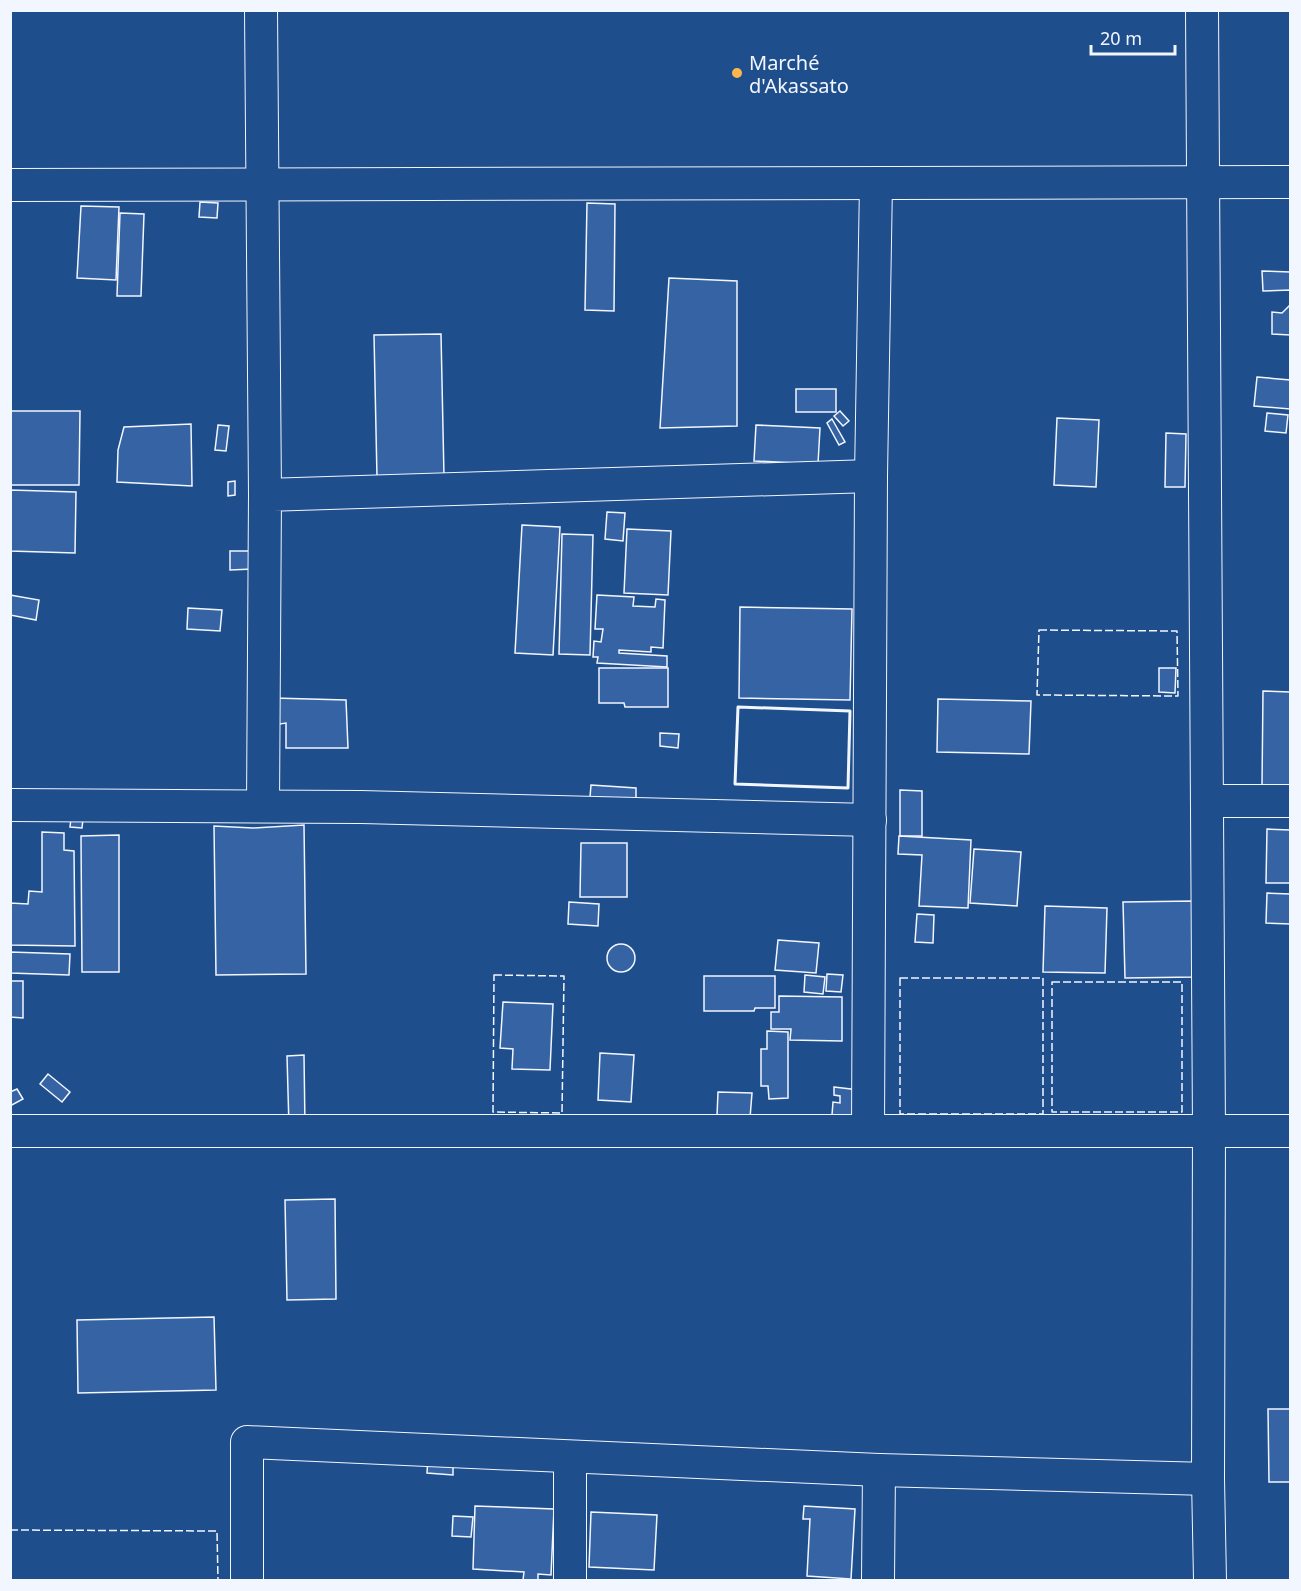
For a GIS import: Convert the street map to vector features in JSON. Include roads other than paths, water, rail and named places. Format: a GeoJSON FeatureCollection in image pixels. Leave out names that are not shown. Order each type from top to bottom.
{"type":"FeatureCollection","features":[{"type":"Feature","properties":{"kind":"street"},"geometry":{"type":"LineString","coordinates":[[261,10],[265,495],[263,806]]}},
{"type":"Feature","properties":{"kind":"street"},"geometry":{"type":"LineString","coordinates":[[1202,10],[1210,1581]]}},
{"type":"Feature","properties":{"kind":"street"},"geometry":{"type":"LineString","coordinates":[[10,184],[1290,182]]}},
{"type":"Feature","properties":{"kind":"street"},"geometry":{"type":"LineString","coordinates":[[868,1131],[871,476],[876,183]]}},
{"type":"Feature","properties":{"kind":"street"},"geometry":{"type":"LineString","coordinates":[[265,495],[871,476]]}},
{"type":"Feature","properties":{"kind":"street"},"geometry":{"type":"LineString","coordinates":[[1207,801],[1290,801]]}},
{"type":"Feature","properties":{"kind":"street"},"geometry":{"type":"LineString","coordinates":[[10,805],[263,806],[870,820]]}},
{"type":"Feature","properties":{"kind":"street"},"geometry":{"type":"LineString","coordinates":[[10,1131],[1290,1131]]}},
{"type":"Feature","properties":{"kind":"street"},"geometry":{"type":"LineString","coordinates":[[247,1581],[247,1442],[879,1470],[1208,1479]]}},
{"type":"Feature","properties":{"kind":"street"},"geometry":{"type":"LineString","coordinates":[[570,1456],[570,1581]]}},
{"type":"Feature","properties":{"kind":"street"},"geometry":{"type":"LineString","coordinates":[[878,1581],[879,1470]]}},
{"type":"Feature","properties":{"kind":"place","name":"Marché d'Akassato"},"geometry":{"type":"Point","coordinates":[737,73]}}]}
